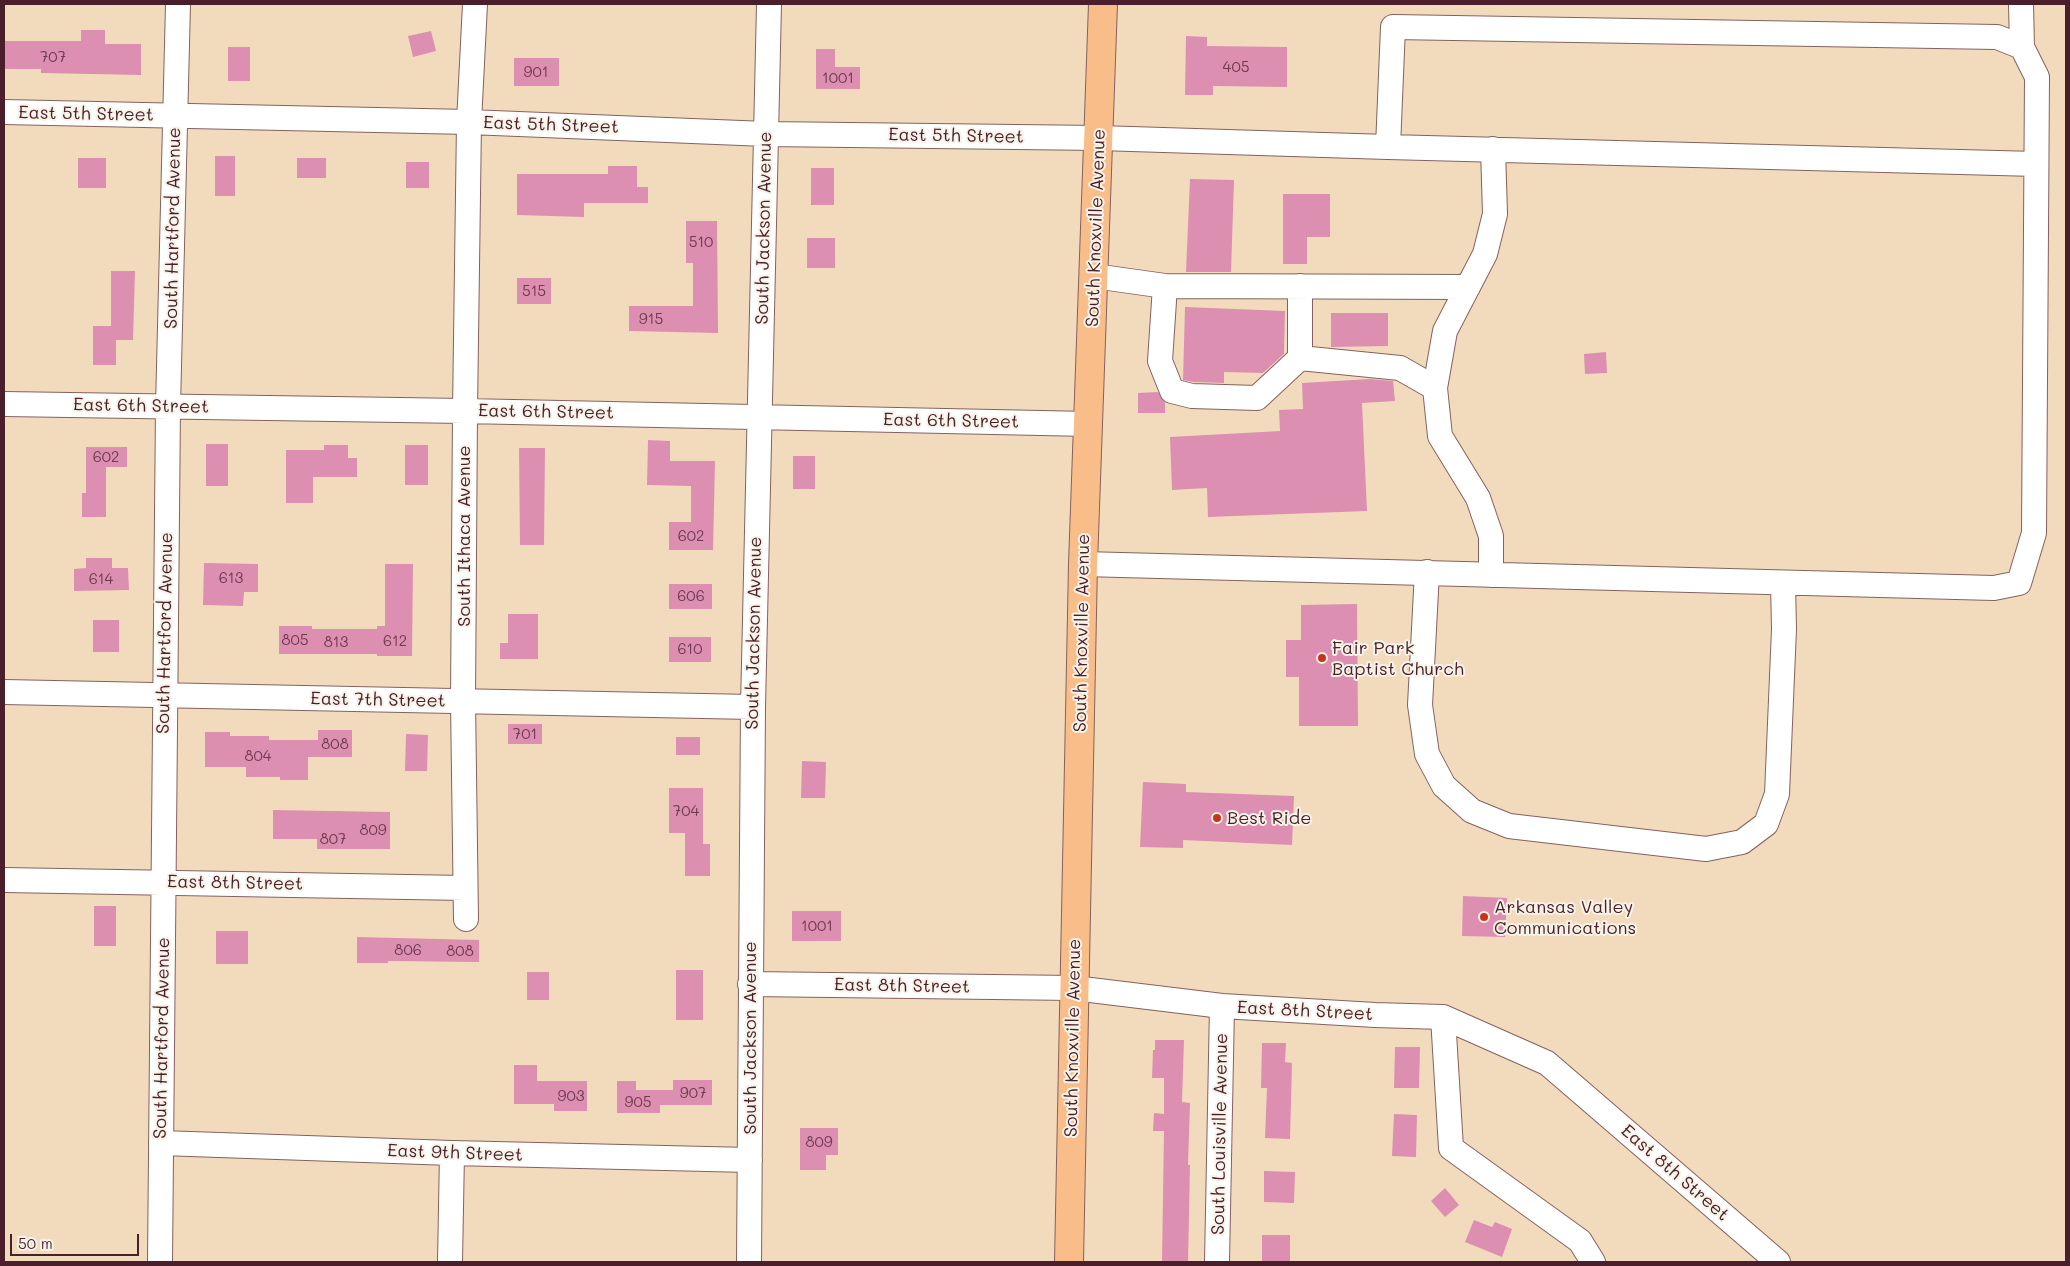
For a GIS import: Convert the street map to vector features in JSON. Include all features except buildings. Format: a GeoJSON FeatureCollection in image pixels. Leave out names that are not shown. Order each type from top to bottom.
{"type":"FeatureCollection","features":[{"type":"Feature","properties":{"kind":"main road","name":"South Knoxville Avenue"},"geometry":{"type":"LineString","coordinates":[[1069,1262],[1083,564],[1103,4]]}},
{"type":"Feature","properties":{"kind":"street","name":"South Hartford Avenue"},"geometry":{"type":"LineString","coordinates":[[160,1262],[168,407],[178,4]]}},
{"type":"Feature","properties":{"kind":"street","name":"South Ithaca Avenue"},"geometry":{"type":"LineString","coordinates":[[466,919],[463,701],[465,411],[469,122],[475,4]]}},
{"type":"Feature","properties":{"kind":"street","name":"South Jackson Avenue"},"geometry":{"type":"LineString","coordinates":[[749,1262],[752,707],[769,4]]}},
{"type":"Feature","properties":{"kind":"street"},"geometry":{"type":"LineString","coordinates":[[1083,564],[1994,588],[2019,583],[2034,533],[2037,77],[2022,47],[2022,4]]}},
{"type":"Feature","properties":{"kind":"street"},"geometry":{"type":"LineString","coordinates":[[1388,147],[1393,27],[1997,37],[2022,47]]}},
{"type":"Feature","properties":{"kind":"street","name":"East 5th Street"},"geometry":{"type":"LineString","coordinates":[[4,112],[469,122],[766,134],[1099,138],[2036,164]]}},
{"type":"Feature","properties":{"kind":"street"},"geometry":{"type":"LineString","coordinates":[[1490,575],[1490,536],[1478,498],[1440,436],[1435,388],[1446,331],[1485,254],[1496,214],[1493,149]]}},
{"type":"Feature","properties":{"kind":"street"},"geometry":{"type":"LineString","coordinates":[[1094,276],[1165,286],[1468,287]]}},
{"type":"Feature","properties":{"kind":"street"},"geometry":{"type":"LineString","coordinates":[[1165,286],[1160,361],[1172,391],[1192,396],[1258,398],[1300,358],[1300,286]]}},
{"type":"Feature","properties":{"kind":"street"},"geometry":{"type":"LineString","coordinates":[[1300,358],[1400,368],[1435,388]]}},
{"type":"Feature","properties":{"kind":"street","name":"East 6th Street"},"geometry":{"type":"LineString","coordinates":[[4,404],[759,416],[1089,424]]}},
{"type":"Feature","properties":{"kind":"street"},"geometry":{"type":"LineString","coordinates":[[1427,572],[1420,705],[1428,754],[1444,786],[1472,811],[1508,826],[1706,849],[1742,842],[1766,824],[1777,794],[1784,629],[1783,583]]}},
{"type":"Feature","properties":{"kind":"street","name":"East 7th Street"},"geometry":{"type":"LineString","coordinates":[[4,692],[752,707]]}},
{"type":"Feature","properties":{"kind":"street","name":"East 8th Street"},"geometry":{"type":"LineString","coordinates":[[4,880],[163,881],[465,888]]}},
{"type":"Feature","properties":{"kind":"street","name":"East 8th Street"},"geometry":{"type":"LineString","coordinates":[[750,984],[1074,988],[1222,1006],[1443,1017],[1547,1063],[1778,1262]]}},
{"type":"Feature","properties":{"kind":"street","name":"South Louisville Avenue"},"geometry":{"type":"LineString","coordinates":[[1217,1262],[1222,1006]]}},
{"type":"Feature","properties":{"kind":"street"},"geometry":{"type":"LineString","coordinates":[[1443,1017],[1451,1148],[1580,1241],[1593,1262]]}},
{"type":"Feature","properties":{"kind":"street","name":"East 9th Street"},"geometry":{"type":"LineString","coordinates":[[161,1143],[452,1153],[750,1160]]}},
{"type":"Feature","properties":{"kind":"street"},"geometry":{"type":"LineString","coordinates":[[450,1262],[452,1153]]}},
{"type":"Feature","properties":{"kind":"place","name":"Fair Park Baptist Church"},"geometry":{"type":"Point","coordinates":[1322,658]}},
{"type":"Feature","properties":{"kind":"place","name":"Best Ride"},"geometry":{"type":"Point","coordinates":[1217,818]}},
{"type":"Feature","properties":{"kind":"place","name":"Arkansas Valley Communications"},"geometry":{"type":"Point","coordinates":[1484,917]}}]}
